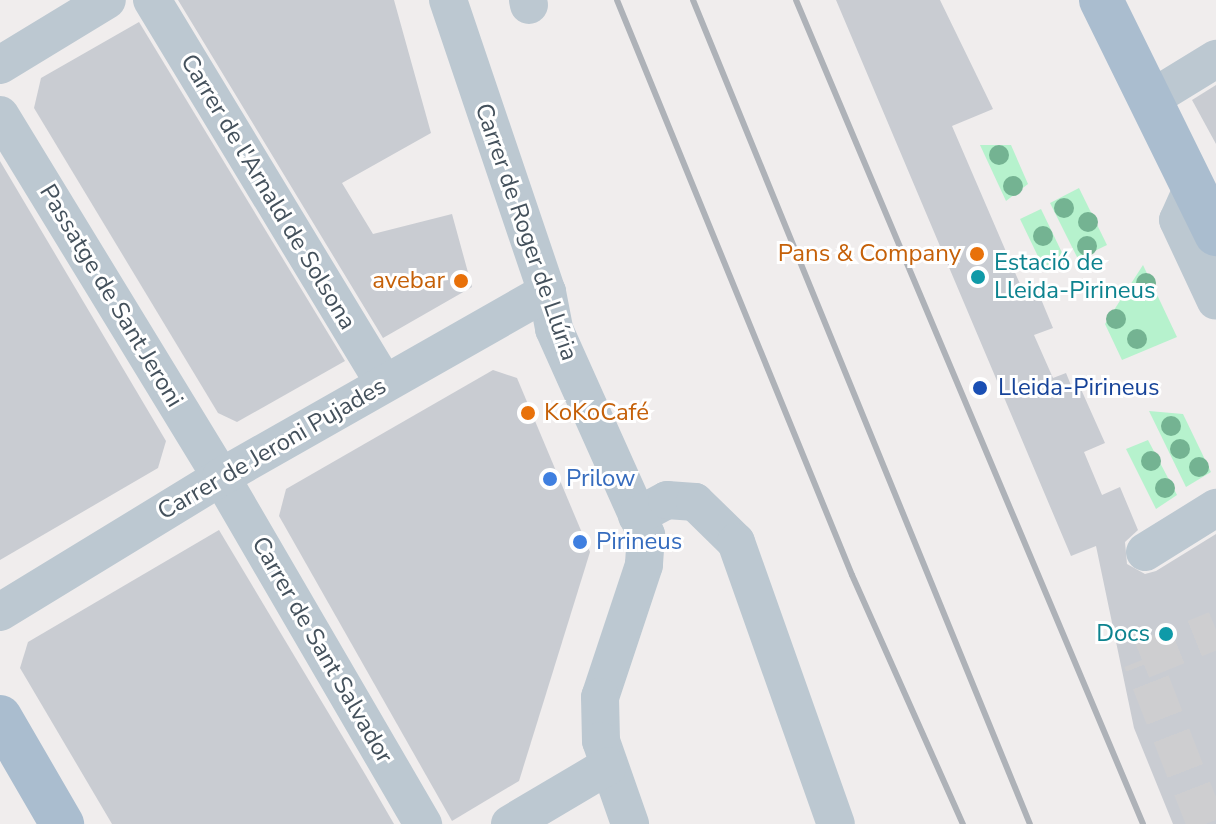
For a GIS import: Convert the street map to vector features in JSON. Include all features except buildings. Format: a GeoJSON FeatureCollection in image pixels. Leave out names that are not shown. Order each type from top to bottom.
{"type":"FeatureCollection","features":[{"type":"Feature","properties":{"kind":"main road"},"geometry":{"type":"LineString","coordinates":[[1101,0],[1192,189],[1212,253]]}},
{"type":"Feature","properties":{"kind":"main road"},"geometry":{"type":"LineString","coordinates":[[0,717],[62,824]]}},
{"type":"Feature","properties":{"kind":"street"},"geometry":{"type":"LineString","coordinates":[[0,65],[107,0]]}},
{"type":"Feature","properties":{"kind":"street","name":"Carrer de l'Arnald de Solsona"},"geometry":{"type":"LineString","coordinates":[[152,0],[384,383]]}},
{"type":"Feature","properties":{"kind":"street","name":"Carrer de Roger de Llúria"},"geometry":{"type":"LineString","coordinates":[[448,0],[547,292],[554,329],[637,516],[647,552],[600,697],[601,741],[630,824]]}},
{"type":"Feature","properties":{"kind":"street"},"geometry":{"type":"LineString","coordinates":[[1149,100],[1216,59]]}},
{"type":"Feature","properties":{"kind":"street","name":"Passatge de Sant Jeroni"},"geometry":{"type":"LineString","coordinates":[[0,115],[221,477]]}},
{"type":"Feature","properties":{"kind":"street","name":"Carrer de Jeroni Pujades"},"geometry":{"type":"LineString","coordinates":[[0,612],[221,477],[547,292]]}},
{"type":"Feature","properties":{"kind":"street","name":"Carrer de Sant Salvador"},"geometry":{"type":"LineString","coordinates":[[221,477],[423,824]]}},
{"type":"Feature","properties":{"kind":"street"},"geometry":{"type":"LineString","coordinates":[[637,516],[667,500],[695,502],[736,542],[836,824]]}},
{"type":"Feature","properties":{"kind":"street"},"geometry":{"type":"LineString","coordinates":[[1145,552],[1216,508]]}},
{"type":"Feature","properties":{"kind":"street"},"geometry":{"type":"LineString","coordinates":[[510,824],[608,766]]}},
{"type":"Feature","properties":{"kind":"green space"},"geometry":{"type":"Polygon","coordinates":[[[980,145],[1011,145],[1028,184],[1006,201],[980,145]]]}},
{"type":"Feature","properties":{"kind":"green space"},"geometry":{"type":"Polygon","coordinates":[[[1079,188],[1107,245],[1078,259],[1050,203],[1079,188]]]}},
{"type":"Feature","properties":{"kind":"green space"},"geometry":{"type":"Polygon","coordinates":[[[1041,209],[1067,263],[1046,273],[1020,219],[1041,209]]]}},
{"type":"Feature","properties":{"kind":"green space"},"geometry":{"type":"Polygon","coordinates":[[[1143,265],[1177,337],[1122,360],[1105,324],[1143,265]]]}},
{"type":"Feature","properties":{"kind":"green space"},"geometry":{"type":"Polygon","coordinates":[[[1149,411],[1183,414],[1211,472],[1186,487],[1149,411]]]}},
{"type":"Feature","properties":{"kind":"green space"},"geometry":{"type":"Polygon","coordinates":[[[1148,440],[1177,495],[1156,509],[1126,449],[1148,440]]]}},
{"type":"Feature","properties":{"kind":"tunnel"},"geometry":{"type":"LineString","coordinates":[[1206,824],[1142,660],[1216,630]]}},
{"type":"Feature","properties":{"kind":"railway"},"geometry":{"type":"LineString","coordinates":[[617,0],[852,575],[963,824]]}},
{"type":"Feature","properties":{"kind":"railway"},"geometry":{"type":"LineString","coordinates":[[693,0],[1030,824]]}},
{"type":"Feature","properties":{"kind":"railway"},"geometry":{"type":"LineString","coordinates":[[796,0],[1143,824]]}},
{"type":"Feature","properties":{"kind":"place","name":"Pans & Company"},"geometry":{"type":"Point","coordinates":[977,254]}},
{"type":"Feature","properties":{"kind":"place","name":"Estació de Lleida-Pirineus"},"geometry":{"type":"Point","coordinates":[978,277]}},
{"type":"Feature","properties":{"kind":"place","name":"avebar"},"geometry":{"type":"Point","coordinates":[461,281]}},
{"type":"Feature","properties":{"kind":"place","name":"Lleida-Pirineus"},"geometry":{"type":"Point","coordinates":[980,388]}},
{"type":"Feature","properties":{"kind":"place","name":"KoKoCafé"},"geometry":{"type":"Point","coordinates":[528,413]}},
{"type":"Feature","properties":{"kind":"place","name":"Prilow"},"geometry":{"type":"Point","coordinates":[550,479]}},
{"type":"Feature","properties":{"kind":"place","name":"Pirineus"},"geometry":{"type":"Point","coordinates":[580,542]}},
{"type":"Feature","properties":{"kind":"place","name":"Docs"},"geometry":{"type":"Point","coordinates":[1166,634]}}]}
